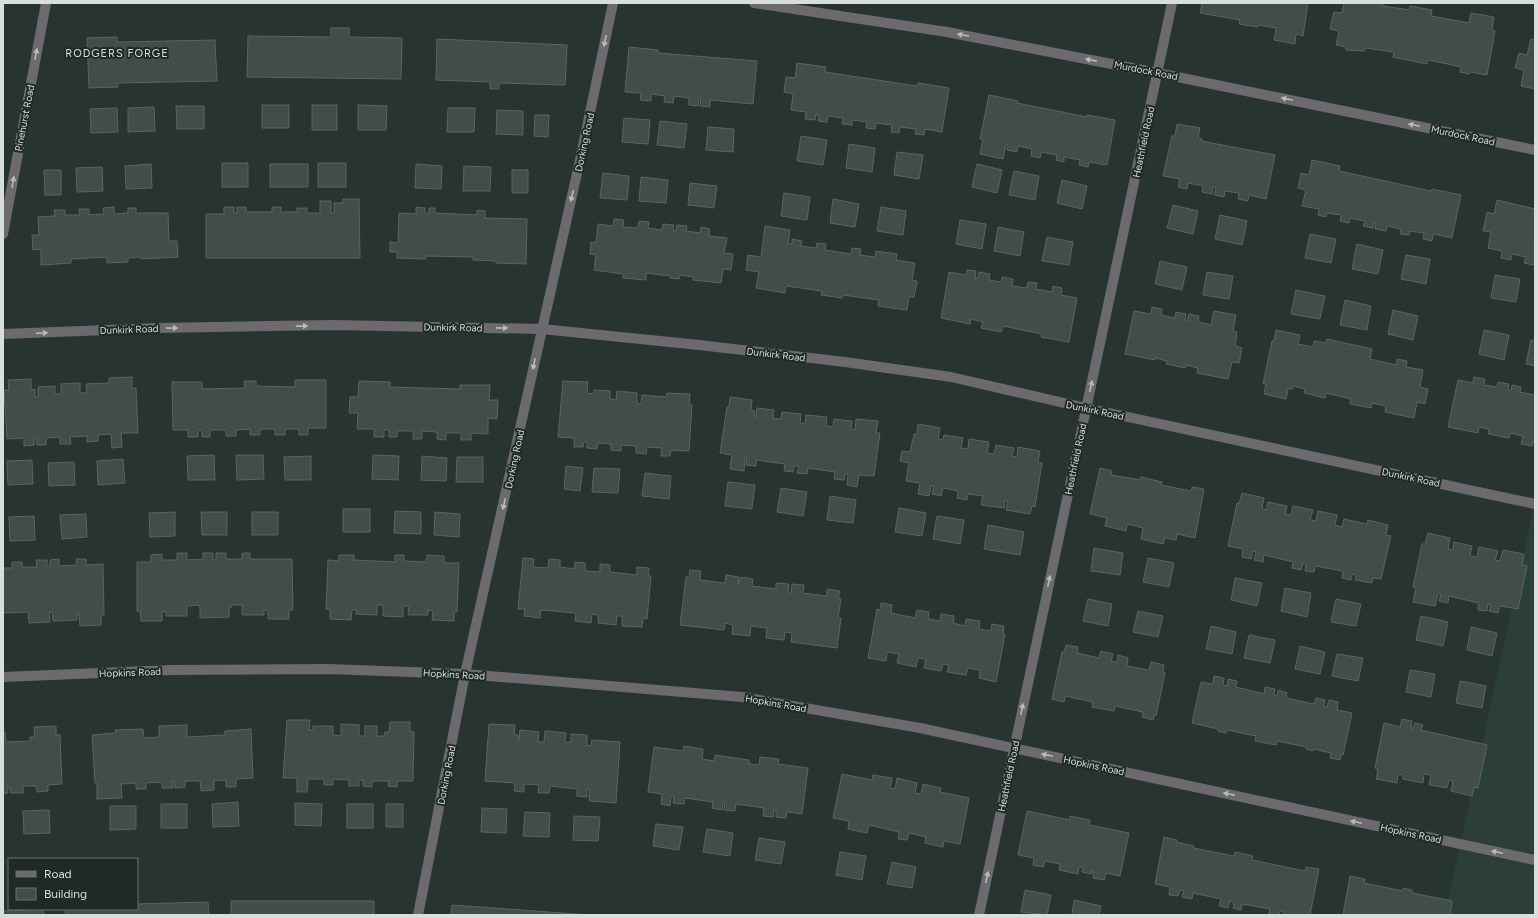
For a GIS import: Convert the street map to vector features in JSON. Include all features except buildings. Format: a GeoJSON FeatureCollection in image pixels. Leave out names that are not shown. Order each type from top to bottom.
{"type":"FeatureCollection","features":[{"type":"Feature","properties":{"kind":"street","name":"Pinehurst Road"},"geometry":{"type":"LineString","coordinates":[[3,234],[46,3]]}},
{"type":"Feature","properties":{"kind":"street","name":"Dorking Road"},"geometry":{"type":"LineString","coordinates":[[418,915],[465,674],[580,160],[613,3]]}},
{"type":"Feature","properties":{"kind":"street","name":"Murdock Road"},"geometry":{"type":"LineString","coordinates":[[754,3],[947,32],[1158,72],[1535,150]]}},
{"type":"Feature","properties":{"kind":"street","name":"Heathfield Road"},"geometry":{"type":"LineString","coordinates":[[979,915],[1172,3]]}},
{"type":"Feature","properties":{"kind":"street","name":"Dunkirk Road"},"geometry":{"type":"LineString","coordinates":[[3,334],[159,328],[333,325],[542,329],[753,351],[952,378],[1535,504]]}},
{"type":"Feature","properties":{"kind":"street","name":"Hopkins Road"},"geometry":{"type":"LineString","coordinates":[[3,677],[172,670],[320,669],[465,674],[742,697],[920,728],[1535,860]]}},
{"type":"Feature","properties":{"kind":"shaded area"},"geometry":{"type":"Polygon","coordinates":[[[1535,502],[1535,915],[1445,915],[1493,694],[1535,502]]]}},
{"type":"Feature","properties":{"kind":"district","name":"RODGERS FORGE"},"geometry":{"type":"Point","coordinates":[117,53]}}]}
